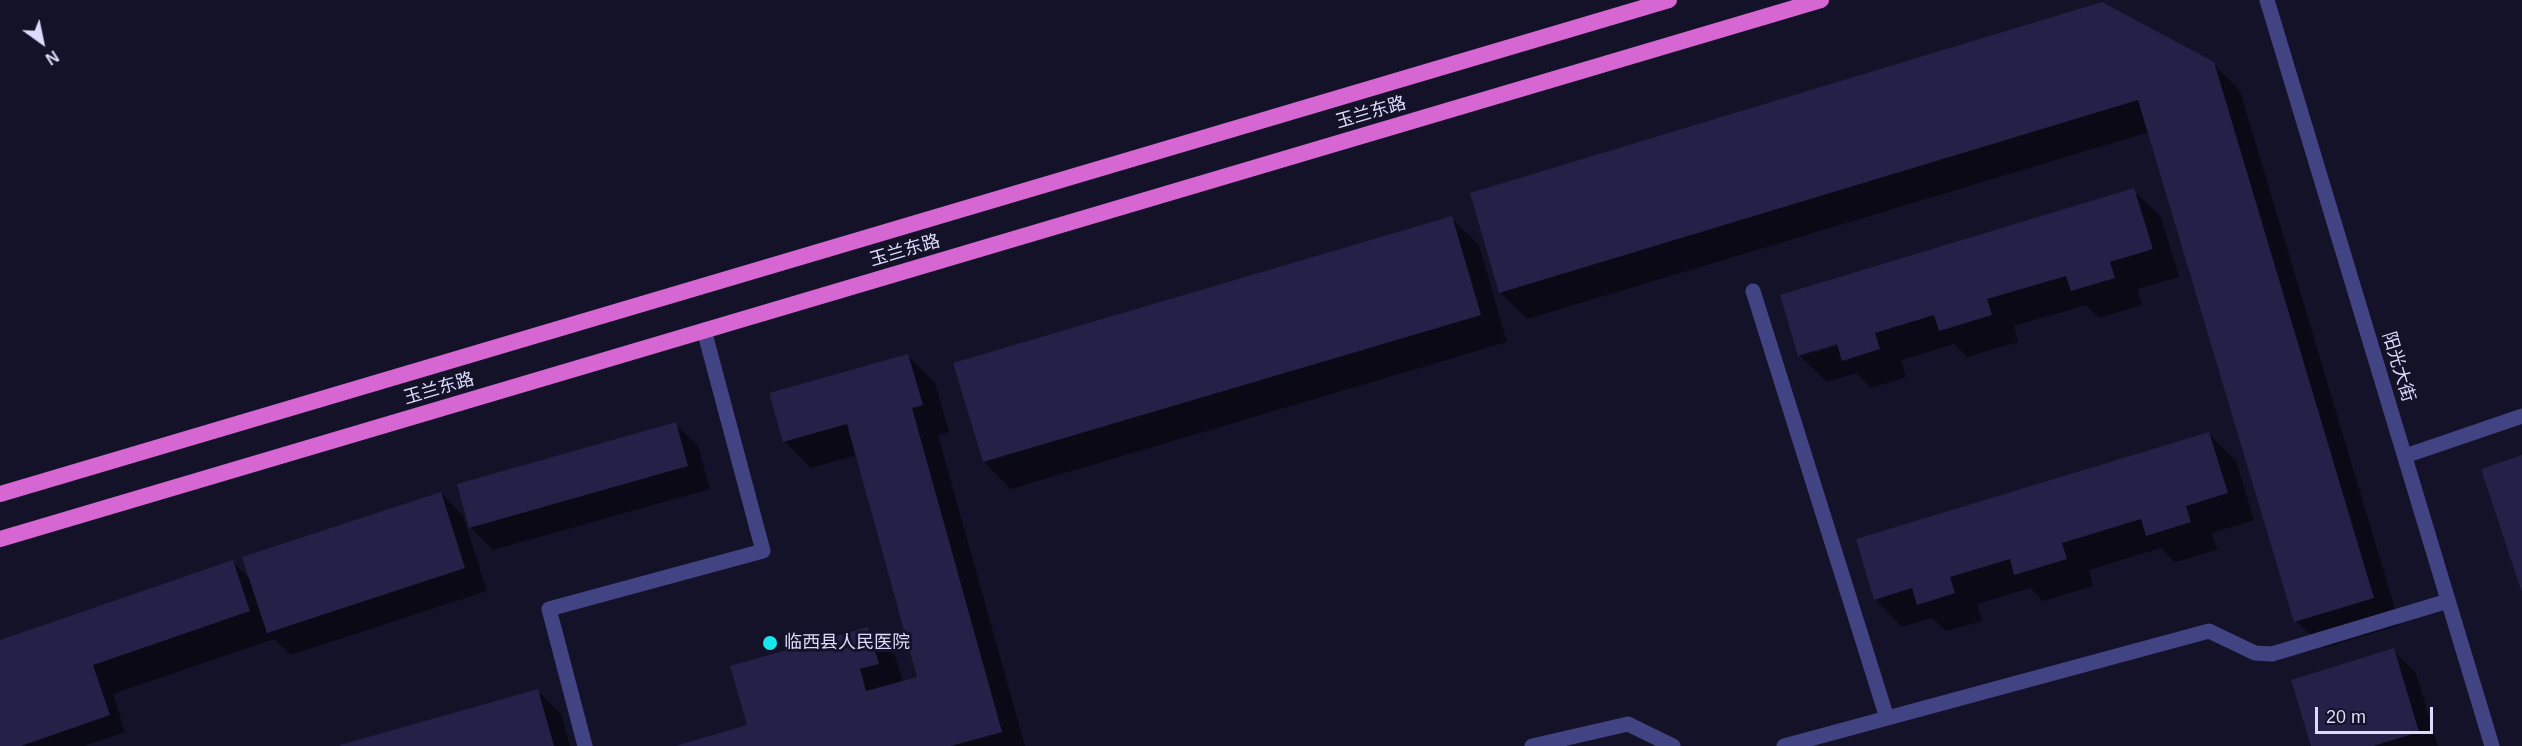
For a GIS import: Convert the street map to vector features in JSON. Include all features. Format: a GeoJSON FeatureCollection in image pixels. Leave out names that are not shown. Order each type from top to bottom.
{"type":"FeatureCollection","features":[{"type":"Feature","properties":{"kind":"highway","name":"玉兰东路"},"geometry":{"type":"LineString","coordinates":[[0,494],[1669,0]]}},
{"type":"Feature","properties":{"kind":"highway","name":"玉兰东路"},"geometry":{"type":"LineString","coordinates":[[0,539],[1821,0]]}},
{"type":"Feature","properties":{"kind":"street","name":"阳光大街"},"geometry":{"type":"LineString","coordinates":[[2267,0],[2492,746]]}},
{"type":"Feature","properties":{"kind":"street"},"geometry":{"type":"LineString","coordinates":[[1753,291],[1887,718]]}},
{"type":"Feature","properties":{"kind":"street"},"geometry":{"type":"LineString","coordinates":[[585,746],[549,609],[763,551],[704,330]]}},
{"type":"Feature","properties":{"kind":"street"},"geometry":{"type":"LineString","coordinates":[[2404,456],[2522,416]]}},
{"type":"Feature","properties":{"kind":"street"},"geometry":{"type":"LineString","coordinates":[[1784,746],[2209,631],[2255,653],[2272,654],[2448,601]]}},
{"type":"Feature","properties":{"kind":"street"},"geometry":{"type":"LineString","coordinates":[[1532,746],[1628,724],[1673,746]]}},
{"type":"Feature","properties":{"kind":"building"},"geometry":{"type":"Polygon","coordinates":[[[2102,2],[2214,62],[2374,598],[2294,622],[2138,100],[1499,293],[1470,193],[2102,2]]]}},
{"type":"Feature","properties":{"kind":"building"},"geometry":{"type":"Polygon","coordinates":[[[2134,188],[2153,249],[2110,262],[2115,278],[2071,291],[2066,276],[1987,299],[1992,315],[1939,331],[1934,315],[1875,333],[1880,349],[1842,361],[1837,344],[1798,356],[1780,295],[2134,188]]]}},
{"type":"Feature","properties":{"kind":"building"},"geometry":{"type":"Polygon","coordinates":[[[1452,216],[1481,315],[983,462],[953,363],[1452,216]]]}},
{"type":"Feature","properties":{"kind":"building"},"geometry":{"type":"Polygon","coordinates":[[[908,354],[923,405],[912,408],[1002,732],[951,746],[675,746],[747,725],[730,666],[868,627],[879,664],[860,669],[866,691],[917,677],[847,424],[783,442],[769,393],[908,354]]]}},
{"type":"Feature","properties":{"kind":"building"},"geometry":{"type":"Polygon","coordinates":[[[676,422],[688,466],[469,528],[457,484],[676,422]]]}},
{"type":"Feature","properties":{"kind":"building"},"geometry":{"type":"Polygon","coordinates":[[[2209,432],[2228,493],[2186,506],[2191,522],[2146,536],[2141,519],[2062,543],[2067,559],[2014,575],[2010,559],[1950,577],[1955,593],[1917,605],[1912,588],[1874,600],[1856,539],[2209,432]]]}},
{"type":"Feature","properties":{"kind":"building"},"geometry":{"type":"Polygon","coordinates":[[[2522,455],[2522,593],[2481,469],[2522,455]]]}},
{"type":"Feature","properties":{"kind":"building"},"geometry":{"type":"Polygon","coordinates":[[[441,492],[465,568],[267,633],[242,557],[441,492]]]}},
{"type":"Feature","properties":{"kind":"building"},"geometry":{"type":"Polygon","coordinates":[[[233,560],[250,611],[93,665],[110,715],[21,746],[0,746],[0,640],[233,560]]]}},
{"type":"Feature","properties":{"kind":"building"},"geometry":{"type":"Polygon","coordinates":[[[2394,648],[2419,732],[2373,746],[2311,746],[2291,680],[2394,648]]]}},
{"type":"Feature","properties":{"kind":"building"},"geometry":{"type":"Polygon","coordinates":[[[538,689],[554,746],[340,746],[340,745],[538,689]]]}},
{"type":"Feature","properties":{"kind":"place","name":"临西县人民医院"},"geometry":{"type":"Point","coordinates":[770,643]}}]}
